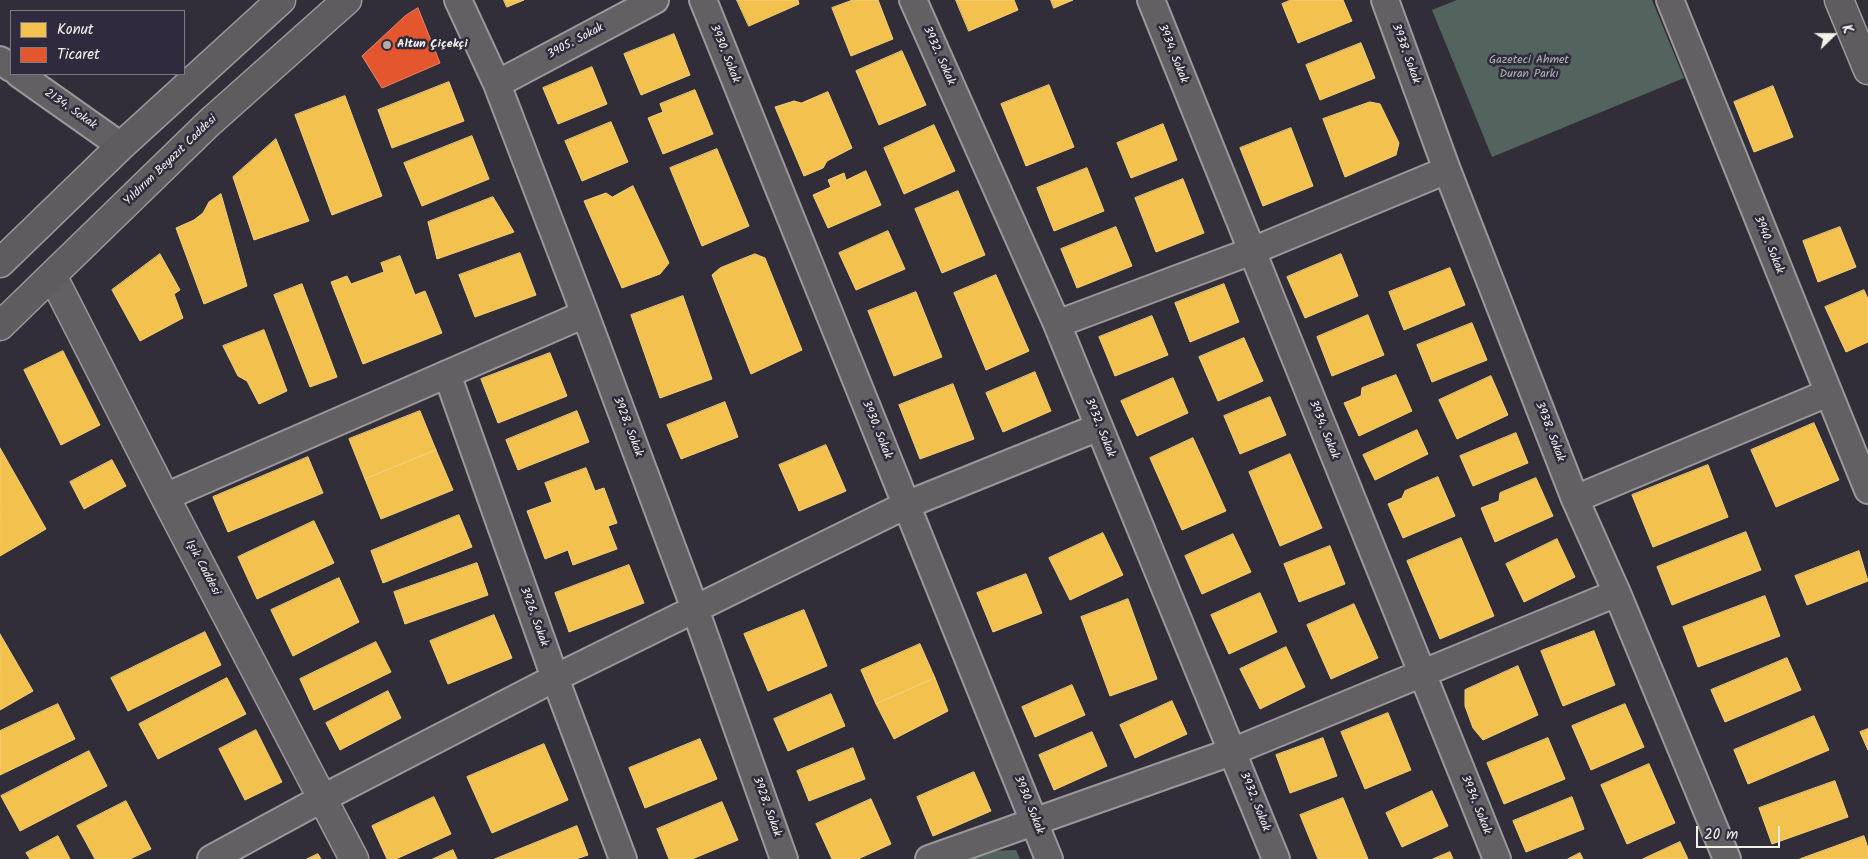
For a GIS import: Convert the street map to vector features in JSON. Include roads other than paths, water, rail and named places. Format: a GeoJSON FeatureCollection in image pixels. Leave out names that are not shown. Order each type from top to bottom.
{"type":"FeatureCollection","features":[{"type":"Feature","properties":{"kind":"main road"},"geometry":{"type":"LineString","coordinates":[[0,263],[121,146],[281,0]]}},
{"type":"Feature","properties":{"kind":"main road","name":"Yıldırım Beyazıt Caddesi"},"geometry":{"type":"LineString","coordinates":[[0,326],[53,277],[209,124],[347,0]]}},
{"type":"Feature","properties":{"kind":"main road"},"geometry":{"type":"LineString","coordinates":[[1839,0],[1868,70]]}},
{"type":"Feature","properties":{"kind":"street","name":"3928. Sokak"},"geometry":{"type":"LineString","coordinates":[[458,0],[497,84],[585,314],[696,609],[784,859]]}},
{"type":"Feature","properties":{"kind":"street","name":"3905. Sokak"},"geometry":{"type":"LineString","coordinates":[[497,84],[655,0]]}},
{"type":"Feature","properties":{"kind":"street","name":"3930. Sokak"},"geometry":{"type":"LineString","coordinates":[[703,0],[1050,859]]}},
{"type":"Feature","properties":{"kind":"street","name":"3932. Sokak"},"geometry":{"type":"LineString","coordinates":[[913,0],[1057,324],[1234,751],[1276,859]]}},
{"type":"Feature","properties":{"kind":"street","name":"3934. Sokak"},"geometry":{"type":"LineString","coordinates":[[1151,0],[1497,859]]}},
{"type":"Feature","properties":{"kind":"street","name":"3940. Sokak"},"geometry":{"type":"LineString","coordinates":[[1670,0],[1828,393],[1862,456],[1868,490]]}},
{"type":"Feature","properties":{"kind":"street","name":"3938. Sokak"},"geometry":{"type":"LineString","coordinates":[[1389,1],[1447,170],[1575,498],[1617,593],[1727,859]]}},
{"type":"Feature","properties":{"kind":"street","name":"2134. Sokak"},"geometry":{"type":"LineString","coordinates":[[20,75],[121,146]]}},
{"type":"Feature","properties":{"kind":"street"},"geometry":{"type":"LineString","coordinates":[[1057,324],[1252,251],[1447,170]]}},
{"type":"Feature","properties":{"kind":"street","name":"Işık Caddesi"},"geometry":{"type":"LineString","coordinates":[[53,277],[165,497],[354,859]]}},
{"type":"Feature","properties":{"kind":"street"},"geometry":{"type":"LineString","coordinates":[[165,497],[585,314]]}},
{"type":"Feature","properties":{"kind":"street","name":"3926. Sokak"},"geometry":{"type":"LineString","coordinates":[[447,374],[555,678],[623,859]]}},
{"type":"Feature","properties":{"kind":"street"},"geometry":{"type":"LineString","coordinates":[[1575,498],[1828,393]]}},
{"type":"Feature","properties":{"kind":"street"},"geometry":{"type":"LineString","coordinates":[[211,859],[323,798],[555,678],[906,505],[1099,427]]}},
{"type":"Feature","properties":{"kind":"street"},"geometry":{"type":"LineString","coordinates":[[929,859],[1234,751],[1617,593]]}},
{"type":"Feature","properties":{"kind":"place","name":"Altun Çiçekçi"},"geometry":{"type":"Point","coordinates":[387,45]}},
{"type":"Feature","properties":{"kind":"park label","name":"Gazeteci Ahmet Duran Parkı"},"geometry":{"type":"Point","coordinates":[1529,68]}}]}
